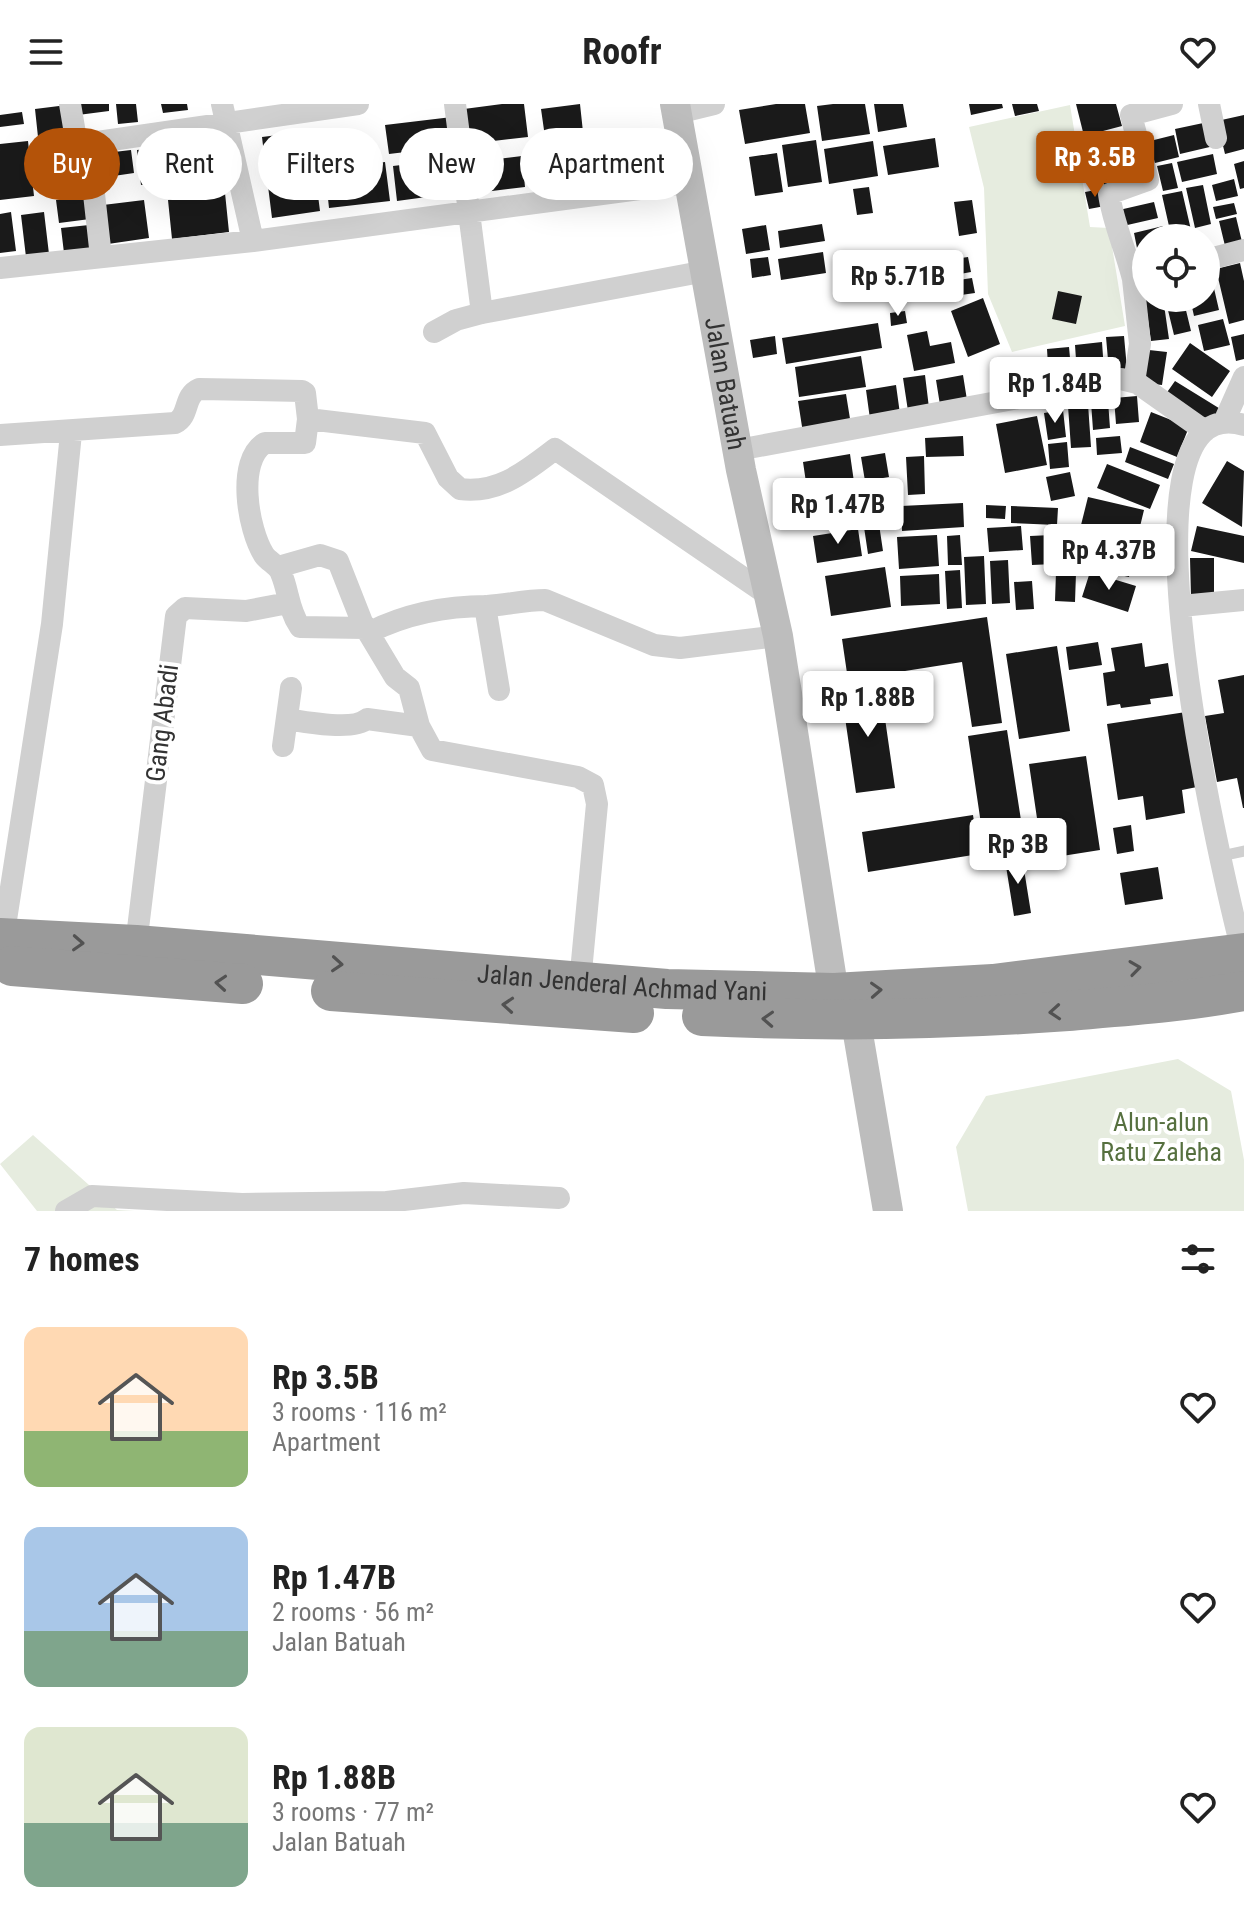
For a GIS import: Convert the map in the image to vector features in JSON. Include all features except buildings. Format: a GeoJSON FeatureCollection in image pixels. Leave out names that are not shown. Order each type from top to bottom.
{"type":"FeatureCollection","features":[{"type":"Feature","properties":{"kind":"highway","name":"Jalan Jenderal Achmad Yani"},"geometry":{"type":"LineString","coordinates":[[1,947],[580,982],[976,1018],[1165,1004],[1244,964]]}},
{"type":"Feature","properties":{"kind":"highway","name":"Jalan Jenderal Achmad Yani"},"geometry":{"type":"LineString","coordinates":[[157,958],[603,1011],[845,1007]]}},
{"type":"Feature","properties":{"kind":"street"},"geometry":{"type":"LineString","coordinates":[[70,104],[74,128]]}},
{"type":"Feature","properties":{"kind":"street"},"geometry":{"type":"LineString","coordinates":[[120,136],[225,115],[358,104]]}},
{"type":"Feature","properties":{"kind":"street"},"geometry":{"type":"LineString","coordinates":[[455,104],[482,313]]}},
{"type":"Feature","properties":{"kind":"street"},"geometry":{"type":"LineString","coordinates":[[676,108],[714,104]]}},
{"type":"Feature","properties":{"kind":"street"},"geometry":{"type":"LineString","coordinates":[[1209,104],[1216,138]]}},
{"type":"Feature","properties":{"kind":"street"},"geometry":{"type":"LineString","coordinates":[[1132,257],[1112,216],[1109,194],[1148,180],[1131,115],[1158,106]]}},
{"type":"Feature","properties":{"kind":"street","name":"Jalan Batuah"},"geometry":{"type":"LineString","coordinates":[[676,108],[680,128]]}},
{"type":"Feature","properties":{"kind":"street"},"geometry":{"type":"LineString","coordinates":[[225,115],[253,241]]}},
{"type":"Feature","properties":{"kind":"street","name":"Jalan Batuah"},"geometry":{"type":"LineString","coordinates":[[693,188],[738,450],[771,597],[845,1007],[888,1211]]}},
{"type":"Feature","properties":{"kind":"street"},"geometry":{"type":"LineString","coordinates":[[95,200],[101,257]]}},
{"type":"Feature","properties":{"kind":"street"},"geometry":{"type":"LineString","coordinates":[[0,268],[253,241],[555,200]]}},
{"type":"Feature","properties":{"kind":"street"},"geometry":{"type":"LineString","coordinates":[[1220,256],[1244,250]]}},
{"type":"Feature","properties":{"kind":"street"},"geometry":{"type":"LineString","coordinates":[[434,332],[456,320],[482,313],[706,271]]}},
{"type":"Feature","properties":{"kind":"street"},"geometry":{"type":"LineString","coordinates":[[1134,382],[1140,344],[1140,312]]}},
{"type":"Feature","properties":{"kind":"street"},"geometry":{"type":"LineString","coordinates":[[1244,377],[1224,426],[1189,454],[1178,488],[1181,606],[1188,689],[1244,964]]}},
{"type":"Feature","properties":{"kind":"street"},"geometry":{"type":"LineString","coordinates":[[738,450],[1121,379],[1134,382],[1224,426]]}},
{"type":"Feature","properties":{"kind":"street"},"geometry":{"type":"LineString","coordinates":[[0,435],[71,433],[175,423],[184,416],[189,397],[199,389],[302,391],[308,419],[305,443],[265,443],[253,453],[249,464],[248,496],[263,553],[278,567],[288,603],[298,623],[306,629],[368,630],[466,604],[485,606],[545,600],[631,637],[662,646],[680,648],[778,636]]}},
{"type":"Feature","properties":{"kind":"street"},"geometry":{"type":"LineString","coordinates":[[308,419],[425,433],[453,486],[468,490],[509,483],[545,444],[771,597]]}},
{"type":"Feature","properties":{"kind":"street"},"geometry":{"type":"LineString","coordinates":[[1,947],[50,640],[71,433]]}},
{"type":"Feature","properties":{"kind":"street"},"geometry":{"type":"LineString","coordinates":[[278,567],[320,555],[338,561],[368,630],[395,677],[409,688],[419,726],[432,750],[578,777],[593,785],[597,804],[580,982]]}},
{"type":"Feature","properties":{"kind":"street"},"geometry":{"type":"LineString","coordinates":[[1181,606],[1244,600]]}},
{"type":"Feature","properties":{"kind":"street","name":"Gang Abadi"},"geometry":{"type":"LineString","coordinates":[[157,958],[176,616],[185,608],[246,611],[288,603]]}},
{"type":"Feature","properties":{"kind":"street"},"geometry":{"type":"LineString","coordinates":[[485,606],[499,690]]}},
{"type":"Feature","properties":{"kind":"street"},"geometry":{"type":"LineString","coordinates":[[283,746],[291,688]]}},
{"type":"Feature","properties":{"kind":"street"},"geometry":{"type":"LineString","coordinates":[[287,719],[316,724],[360,724],[367,719],[419,726]]}},
{"type":"Feature","properties":{"kind":"street"},"geometry":{"type":"LineString","coordinates":[[66,1211],[92,1196],[242,1204],[388,1206],[464,1193],[559,1198]]}},
{"type":"Feature","properties":{"kind":"lane"},"geometry":{"type":"LineString","coordinates":[[1221,856],[1244,851]]}},
{"type":"Feature","properties":{"kind":"green space"},"geometry":{"type":"Polygon","coordinates":[[[1070,105],[1090,227],[1109,228],[1125,326],[1012,352],[988,294],[984,188],[969,127],[1070,105]]]}},
{"type":"Feature","properties":{"kind":"green space","name":"Alun-alun Ratu Zaleha"},"geometry":{"type":"Polygon","coordinates":[[[1178,1059],[1231,1091],[1244,1160],[1244,1211],[968,1211],[956,1147],[986,1096],[1178,1059]]]}},
{"type":"Feature","properties":{"kind":"green space"},"geometry":{"type":"Polygon","coordinates":[[[33,1135],[117,1210],[135,1211],[37,1211],[0,1164],[33,1135]]]}}]}
